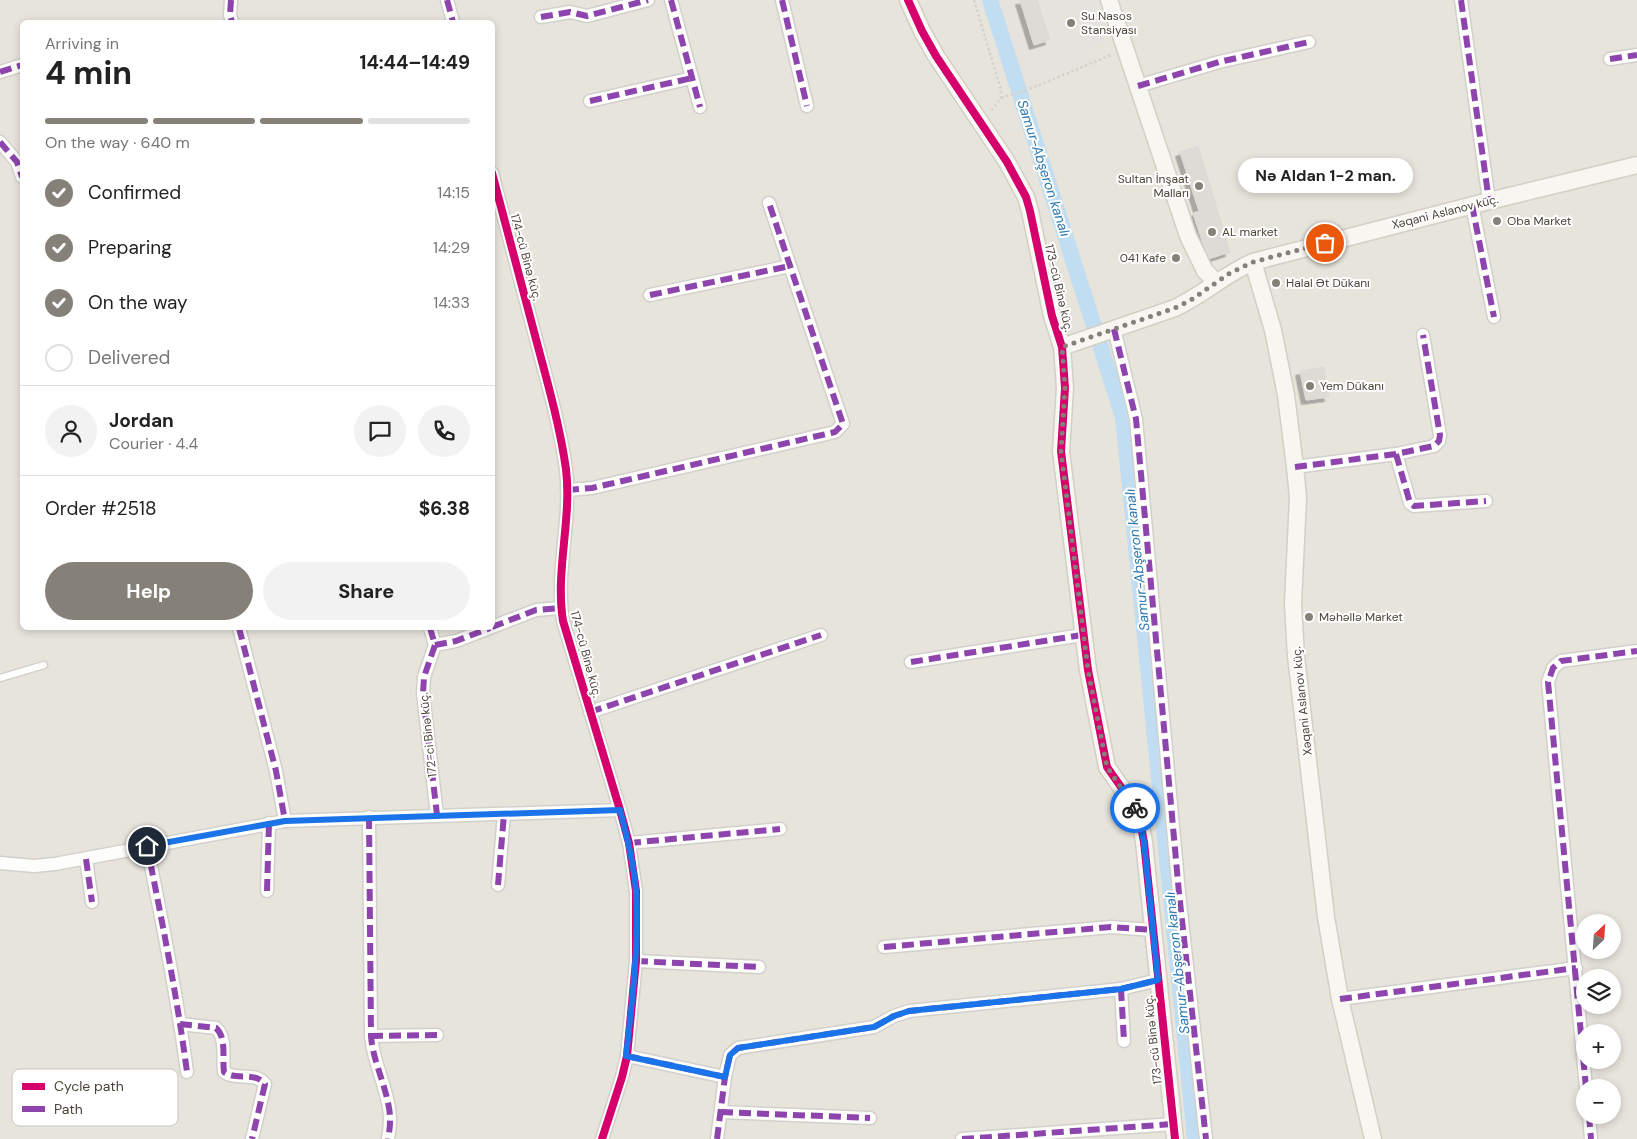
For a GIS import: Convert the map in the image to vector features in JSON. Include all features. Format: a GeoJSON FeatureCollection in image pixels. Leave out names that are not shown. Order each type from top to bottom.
{"type":"FeatureCollection","features":[{"type":"Feature","properties":{"kind":"street"},"geometry":{"type":"LineString","coordinates":[[231,0],[231,20]]}},
{"type":"Feature","properties":{"kind":"street"},"geometry":{"type":"LineString","coordinates":[[447,0],[452,20]]}},
{"type":"Feature","properties":{"kind":"street"},"geometry":{"type":"LineString","coordinates":[[541,17],[570,12],[587,16],[648,0]]}},
{"type":"Feature","properties":{"kind":"street"},"geometry":{"type":"LineString","coordinates":[[671,0],[700,107]]}},
{"type":"Feature","properties":{"kind":"street"},"geometry":{"type":"LineString","coordinates":[[782,0],[807,106]]}},
{"type":"Feature","properties":{"kind":"street","name":"173-cü Binə küç."},"geometry":{"type":"LineString","coordinates":[[908,0],[936,56],[1007,162],[1026,197],[1036,233],[1052,316],[1062,347],[1065,388],[1061,451],[1082,635],[1107,767],[1133,804],[1139,816],[1144,842],[1174,1131]]}},
{"type":"Feature","properties":{"kind":"street"},"geometry":{"type":"LineString","coordinates":[[1109,0],[1188,236],[1205,271],[1216,282]]}},
{"type":"Feature","properties":{"kind":"street"},"geometry":{"type":"LineString","coordinates":[[1461,0],[1488,201]]}},
{"type":"Feature","properties":{"kind":"street"},"geometry":{"type":"LineString","coordinates":[[1138,86],[1219,62],[1309,42]]}},
{"type":"Feature","properties":{"kind":"street"},"geometry":{"type":"LineString","coordinates":[[1610,59],[1637,55]]}},
{"type":"Feature","properties":{"kind":"street"},"geometry":{"type":"LineString","coordinates":[[0,72],[20,66]]}},
{"type":"Feature","properties":{"kind":"street"},"geometry":{"type":"LineString","coordinates":[[590,101],[692,78]]}},
{"type":"Feature","properties":{"kind":"street"},"geometry":{"type":"LineString","coordinates":[[1,146],[17,162],[20,171]]}},
{"type":"Feature","properties":{"kind":"street","name":"Xəqani Aslanov küç."},"geometry":{"type":"LineString","coordinates":[[1062,347],[1175,308],[1191,300],[1230,273],[1253,262],[1472,205],[1637,165]]}},
{"type":"Feature","properties":{"kind":"street","name":"174-cü Binə küç."},"geometry":{"type":"LineString","coordinates":[[495,185],[561,440],[567,490],[561,608],[629,843],[636,891],[636,961],[626,1056],[622,1077],[602,1139]]}},
{"type":"Feature","properties":{"kind":"street"},"geometry":{"type":"LineString","coordinates":[[567,490],[592,488],[835,432],[843,424],[769,203]]}},
{"type":"Feature","properties":{"kind":"street"},"geometry":{"type":"LineString","coordinates":[[1472,205],[1494,317]]}},
{"type":"Feature","properties":{"kind":"street","name":"Xəqani Aslanov küç."},"geometry":{"type":"LineString","coordinates":[[1253,262],[1273,330],[1286,396],[1296,467],[1298,497],[1293,604],[1296,656],[1326,917],[1340,999],[1373,1139]]}},
{"type":"Feature","properties":{"kind":"street"},"geometry":{"type":"LineString","coordinates":[[650,295],[790,266]]}},
{"type":"Feature","properties":{"kind":"street"},"geometry":{"type":"LineString","coordinates":[[1114,329],[1136,419],[1180,893],[1206,1139]]}},
{"type":"Feature","properties":{"kind":"street"},"geometry":{"type":"LineString","coordinates":[[1296,467],[1396,454],[1434,446],[1439,441],[1440,435],[1423,335]]}},
{"type":"Feature","properties":{"kind":"street"},"geometry":{"type":"LineString","coordinates":[[1396,454],[1410,503],[1414,506],[1486,501]]}},
{"type":"Feature","properties":{"kind":"street"},"geometry":{"type":"LineString","coordinates":[[495,625],[536,610],[561,608]]}},
{"type":"Feature","properties":{"kind":"street"},"geometry":{"type":"LineString","coordinates":[[240,630],[276,771],[285,821]]}},
{"type":"Feature","properties":{"kind":"street"},"geometry":{"type":"LineString","coordinates":[[431,630],[435,645],[456,641],[484,630]]}},
{"type":"Feature","properties":{"kind":"street"},"geometry":{"type":"LineString","coordinates":[[590,712],[821,635]]}},
{"type":"Feature","properties":{"kind":"street"},"geometry":{"type":"LineString","coordinates":[[911,662],[1082,635]]}},
{"type":"Feature","properties":{"kind":"street","name":"172-ci Binə küç."},"geometry":{"type":"LineString","coordinates":[[435,645],[426,670],[423,694],[437,815]]}},
{"type":"Feature","properties":{"kind":"street"},"geometry":{"type":"LineString","coordinates":[[1585,1079],[1548,682],[1553,668],[1561,661],[1637,651]]}},
{"type":"Feature","properties":{"kind":"street"},"geometry":{"type":"LineString","coordinates":[[0,863],[34,866],[55,864],[285,821],[620,810]]}},
{"type":"Feature","properties":{"kind":"street"},"geometry":{"type":"LineString","coordinates":[[498,885],[504,814]]}},
{"type":"Feature","properties":{"kind":"street"},"geometry":{"type":"LineString","coordinates":[[369,817],[372,1052],[389,1107],[388,1139]]}},
{"type":"Feature","properties":{"kind":"street"},"geometry":{"type":"LineString","coordinates":[[266,891],[269,823]]}},
{"type":"Feature","properties":{"kind":"street"},"geometry":{"type":"LineString","coordinates":[[629,843],[780,829]]}},
{"type":"Feature","properties":{"kind":"street"},"geometry":{"type":"LineString","coordinates":[[147,846],[187,1072]]}},
{"type":"Feature","properties":{"kind":"street"},"geometry":{"type":"LineString","coordinates":[[86,859],[92,902]]}},
{"type":"Feature","properties":{"kind":"street"},"geometry":{"type":"LineString","coordinates":[[884,947],[1111,927],[1153,930]]}},
{"type":"Feature","properties":{"kind":"street"},"geometry":{"type":"LineString","coordinates":[[636,961],[760,967]]}},
{"type":"Feature","properties":{"kind":"street"},"geometry":{"type":"LineString","coordinates":[[1340,999],[1576,968]]}},
{"type":"Feature","properties":{"kind":"street"},"geometry":{"type":"LineString","coordinates":[[717,1139],[725,1077],[730,1055],[738,1048],[874,1027],[894,1016],[909,1011],[1121,989],[1158,980]]}},
{"type":"Feature","properties":{"kind":"street"},"geometry":{"type":"LineString","coordinates":[[1121,989],[1124,1041]]}},
{"type":"Feature","properties":{"kind":"street"},"geometry":{"type":"LineString","coordinates":[[180,1024],[216,1028],[220,1031],[222,1038],[224,1072],[232,1076],[257,1078],[264,1084],[252,1139]]}},
{"type":"Feature","properties":{"kind":"street"},"geometry":{"type":"LineString","coordinates":[[372,1036],[437,1036]]}},
{"type":"Feature","properties":{"kind":"street"},"geometry":{"type":"LineString","coordinates":[[626,1056],[725,1077]]}},
{"type":"Feature","properties":{"kind":"street"},"geometry":{"type":"LineString","coordinates":[[721,1112],[870,1118]]}},
{"type":"Feature","properties":{"kind":"street"},"geometry":{"type":"LineString","coordinates":[[1589,1124],[1591,1139]]}},
{"type":"Feature","properties":{"kind":"street"},"geometry":{"type":"LineString","coordinates":[[962,1139],[1174,1131]]}},
{"type":"Feature","properties":{"kind":"lane"},"geometry":{"type":"LineString","coordinates":[[0,678],[44,666]]}},
{"type":"Feature","properties":{"kind":"path"},"geometry":{"type":"LineString","coordinates":[[974,0],[1001,90],[1001,98]]}},
{"type":"Feature","properties":{"kind":"path"},"geometry":{"type":"LineString","coordinates":[[981,123],[1001,98],[1027,90],[1125,48]]}},
{"type":"Feature","properties":{"kind":"shaded area"},"geometry":{"type":"Polygon","coordinates":[[[0,0],[1637,0],[1637,1139],[0,1139],[0,0]]]}},
{"type":"Feature","properties":{"kind":"shaded area"},"geometry":{"type":"Polygon","coordinates":[[[998,0],[1094,0],[1107,42],[1088,49],[1091,60],[1025,87],[998,0]]]}},
{"type":"Feature","properties":{"kind":"building"},"geometry":{"type":"Polygon","coordinates":[[[1020,0],[1037,0],[1050,40],[1034,45],[1020,0]]]}},
{"type":"Feature","properties":{"kind":"building"},"geometry":{"type":"Polygon","coordinates":[[[1198,146],[1230,252],[1208,259],[1193,213],[1199,211],[1180,152],[1198,146]]]}},
{"type":"Feature","properties":{"kind":"building"},"geometry":{"type":"Polygon","coordinates":[[[1324,367],[1329,397],[1306,400],[1300,371],[1324,367]]]}},
{"type":"Feature","properties":{"kind":"waterway","name":"Samur-Abşeron kanalı"},"geometry":{"type":"LineString","coordinates":[[990,0],[1123,417],[1195,1139]]}},
{"type":"Feature","properties":{"kind":"marked path"},"geometry":{"type":"LineString","coordinates":[[231,0],[231,20]]}},
{"type":"Feature","properties":{"kind":"marked path"},"geometry":{"type":"LineString","coordinates":[[447,0],[452,20]]}},
{"type":"Feature","properties":{"kind":"marked path"},"geometry":{"type":"LineString","coordinates":[[541,17],[570,12],[587,16],[648,0]]}},
{"type":"Feature","properties":{"kind":"marked path"},"geometry":{"type":"LineString","coordinates":[[671,0],[700,107]]}},
{"type":"Feature","properties":{"kind":"marked path"},"geometry":{"type":"LineString","coordinates":[[782,0],[807,106]]}},
{"type":"Feature","properties":{"kind":"marked path"},"geometry":{"type":"LineString","coordinates":[[1461,0],[1489,201]]}},
{"type":"Feature","properties":{"kind":"marked path"},"geometry":{"type":"LineString","coordinates":[[1138,86],[1219,62],[1309,42]]}},
{"type":"Feature","properties":{"kind":"marked path"},"geometry":{"type":"LineString","coordinates":[[1610,59],[1637,55]]}},
{"type":"Feature","properties":{"kind":"marked path"},"geometry":{"type":"LineString","coordinates":[[0,72],[20,66]]}},
{"type":"Feature","properties":{"kind":"marked path"},"geometry":{"type":"LineString","coordinates":[[590,101],[692,78]]}},
{"type":"Feature","properties":{"kind":"marked path"},"geometry":{"type":"LineString","coordinates":[[0,142],[17,162],[20,171]]}},
{"type":"Feature","properties":{"kind":"marked path"},"geometry":{"type":"LineString","coordinates":[[567,490],[592,488],[835,432],[843,424],[769,203]]}},
{"type":"Feature","properties":{"kind":"marked path"},"geometry":{"type":"LineString","coordinates":[[1472,205],[1494,317]]}},
{"type":"Feature","properties":{"kind":"marked path"},"geometry":{"type":"LineString","coordinates":[[650,295],[790,266]]}},
{"type":"Feature","properties":{"kind":"marked path"},"geometry":{"type":"LineString","coordinates":[[1114,329],[1136,419],[1179,893],[1206,1139]]}},
{"type":"Feature","properties":{"kind":"marked path"},"geometry":{"type":"LineString","coordinates":[[1295,467],[1396,454],[1434,446],[1439,441],[1440,435],[1423,335]]}},
{"type":"Feature","properties":{"kind":"marked path"},"geometry":{"type":"LineString","coordinates":[[1396,454],[1410,503],[1414,506],[1486,501]]}},
{"type":"Feature","properties":{"kind":"marked path"},"geometry":{"type":"LineString","coordinates":[[495,626],[536,610],[561,608]]}},
{"type":"Feature","properties":{"kind":"marked path"},"geometry":{"type":"LineString","coordinates":[[240,630],[276,771],[285,821]]}},
{"type":"Feature","properties":{"kind":"marked path"},"geometry":{"type":"LineString","coordinates":[[431,630],[435,645],[424,677],[423,694],[437,815]]}},
{"type":"Feature","properties":{"kind":"marked path"},"geometry":{"type":"LineString","coordinates":[[435,645],[456,641],[485,630]]}},
{"type":"Feature","properties":{"kind":"marked path"},"geometry":{"type":"LineString","coordinates":[[590,712],[821,635]]}},
{"type":"Feature","properties":{"kind":"marked path"},"geometry":{"type":"LineString","coordinates":[[911,662],[1082,635]]}},
{"type":"Feature","properties":{"kind":"marked path"},"geometry":{"type":"LineString","coordinates":[[1585,1079],[1548,682],[1553,668],[1561,661],[1637,651]]}},
{"type":"Feature","properties":{"kind":"marked path"},"geometry":{"type":"LineString","coordinates":[[498,885],[504,814]]}},
{"type":"Feature","properties":{"kind":"marked path"},"geometry":{"type":"LineString","coordinates":[[369,817],[371,1036],[389,1108],[390,1124],[388,1139]]}},
{"type":"Feature","properties":{"kind":"marked path"},"geometry":{"type":"LineString","coordinates":[[267,891],[269,823]]}},
{"type":"Feature","properties":{"kind":"marked path"},"geometry":{"type":"LineString","coordinates":[[629,843],[780,829]]}},
{"type":"Feature","properties":{"kind":"marked path"},"geometry":{"type":"LineString","coordinates":[[147,846],[164,930],[187,1072]]}},
{"type":"Feature","properties":{"kind":"marked path"},"geometry":{"type":"LineString","coordinates":[[86,859],[92,902]]}},
{"type":"Feature","properties":{"kind":"marked path"},"geometry":{"type":"LineString","coordinates":[[884,947],[1111,927],[1153,930]]}},
{"type":"Feature","properties":{"kind":"marked path"},"geometry":{"type":"LineString","coordinates":[[636,961],[759,967]]}},
{"type":"Feature","properties":{"kind":"marked path"},"geometry":{"type":"LineString","coordinates":[[1340,999],[1576,968]]}},
{"type":"Feature","properties":{"kind":"marked path"},"geometry":{"type":"LineString","coordinates":[[717,1139],[725,1077],[730,1055],[738,1048],[874,1027],[894,1016],[909,1011],[1121,989],[1158,980]]}},
{"type":"Feature","properties":{"kind":"marked path"},"geometry":{"type":"LineString","coordinates":[[1121,989],[1124,1041]]}},
{"type":"Feature","properties":{"kind":"marked path"},"geometry":{"type":"LineString","coordinates":[[180,1024],[216,1028],[222,1037],[224,1072],[234,1076],[256,1078],[265,1084],[252,1139]]}},
{"type":"Feature","properties":{"kind":"marked path"},"geometry":{"type":"LineString","coordinates":[[371,1036],[437,1035]]}},
{"type":"Feature","properties":{"kind":"marked path"},"geometry":{"type":"LineString","coordinates":[[627,1056],[725,1077]]}},
{"type":"Feature","properties":{"kind":"marked path"},"geometry":{"type":"LineString","coordinates":[[721,1112],[870,1118]]}},
{"type":"Feature","properties":{"kind":"marked path"},"geometry":{"type":"LineString","coordinates":[[962,1139],[1173,1124]]}},
{"type":"Feature","properties":{"kind":"marked path"},"geometry":{"type":"LineString","coordinates":[[1590,1124],[1591,1139]]}},
{"type":"Feature","properties":{"kind":"cycle path"},"geometry":{"type":"LineString","coordinates":[[908,0],[936,56],[1007,162],[1026,197],[1052,316],[1062,347],[1065,388],[1061,451],[1088,670],[1107,767],[1133,804],[1139,816],[1144,842],[1175,1139]]}},
{"type":"Feature","properties":{"kind":"cycle path"},"geometry":{"type":"LineString","coordinates":[[495,184],[549,390],[566,469],[567,507],[561,583],[563,621],[629,843],[636,891],[636,961],[627,1056],[602,1139]]}},
{"type":"Feature","properties":{"kind":"way so far"},"geometry":{"type":"LineString","coordinates":[[1135,808],[1107,767],[1082,635],[1061,451],[1065,388],[1062,347],[1175,308],[1191,300],[1230,273],[1253,262],[1325,243]]}},
{"type":"Feature","properties":{"kind":"place","name":"Su Nasos Stansiyası"},"geometry":{"type":"Point","coordinates":[1071,23]}},
{"type":"Feature","properties":{"kind":"place","name":"Sultan İnşaat Malları"},"geometry":{"type":"Point","coordinates":[1199,186]}},
{"type":"Feature","properties":{"kind":"place","name":"Oba Market"},"geometry":{"type":"Point","coordinates":[1497,221]}},
{"type":"Feature","properties":{"kind":"place","name":"AL market"},"geometry":{"type":"Point","coordinates":[1212,232]}},
{"type":"Feature","properties":{"kind":"place","name":"Nə Aldan 1-2 man."},"geometry":{"type":"Point","coordinates":[1325,243]}},
{"type":"Feature","properties":{"kind":"place","name":"041 Kafe"},"geometry":{"type":"Point","coordinates":[1176,258]}},
{"type":"Feature","properties":{"kind":"place","name":"Halal Ət Dükanı"},"geometry":{"type":"Point","coordinates":[1276,283]}},
{"type":"Feature","properties":{"kind":"place","name":"Yem Dükanı"},"geometry":{"type":"Point","coordinates":[1310,386]}},
{"type":"Feature","properties":{"kind":"place","name":"Məhəllə Market"},"geometry":{"type":"Point","coordinates":[1309,617]}},
{"type":"Feature","properties":{"kind":"route"},"geometry":{"type":"LineString","coordinates":[[147,846],[285,821],[620,810],[629,843],[636,891],[636,961],[626,1056],[725,1077],[730,1055],[738,1048],[874,1027],[894,1016],[909,1011],[1121,989],[1158,980],[1144,842],[1139,816],[1135,808]]}}]}
